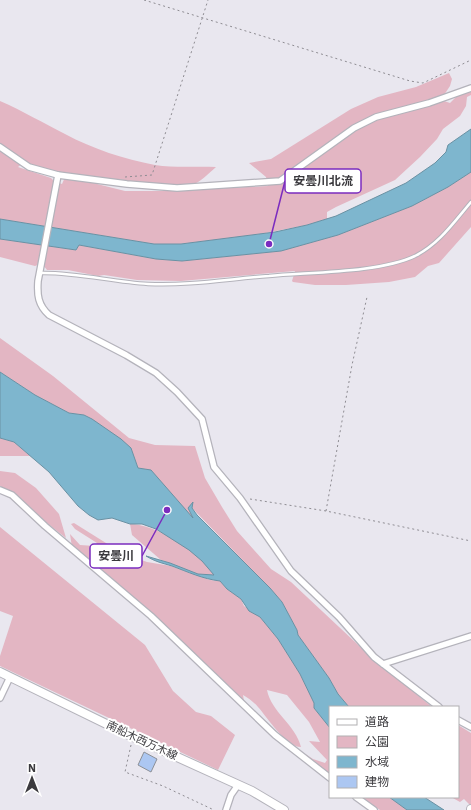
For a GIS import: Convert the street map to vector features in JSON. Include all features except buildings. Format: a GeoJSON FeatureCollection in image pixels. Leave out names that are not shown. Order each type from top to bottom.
{"type":"FeatureCollection","features":[{"type":"Feature","properties":{"kind":"main road","name":"南船木西万木線"},"geometry":{"type":"LineString","coordinates":[[0,672],[133,737],[238,785],[284,810]]}},
{"type":"Feature","properties":{"kind":"street"},"geometry":{"type":"LineString","coordinates":[[0,147],[29,167],[58,178],[177,188],[280,181],[354,128],[376,117],[429,103],[471,88]]}},
{"type":"Feature","properties":{"kind":"street"},"geometry":{"type":"LineString","coordinates":[[58,178],[39,273],[38,290],[39,301],[42,308],[49,315],[126,354],[156,373],[177,392],[202,419],[214,467],[240,498],[291,571],[339,616],[374,657],[439,706]]}},
{"type":"Feature","properties":{"kind":"street"},"geometry":{"type":"LineString","coordinates":[[0,490],[12,495],[45,526],[151,616],[275,735],[329,777]]}},
{"type":"Feature","properties":{"kind":"street"},"geometry":{"type":"LineString","coordinates":[[383,664],[471,636]]}},
{"type":"Feature","properties":{"kind":"street"},"geometry":{"type":"LineString","coordinates":[[0,698],[10,677]]}},
{"type":"Feature","properties":{"kind":"street"},"geometry":{"type":"LineString","coordinates":[[459,721],[471,727]]}},
{"type":"Feature","properties":{"kind":"street"},"geometry":{"type":"LineString","coordinates":[[226,810],[231,795],[238,785]]}},
{"type":"Feature","properties":{"kind":"street"},"geometry":{"type":"LineString","coordinates":[[357,798],[374,810]]}},
{"type":"Feature","properties":{"kind":"lane"},"geometry":{"type":"LineString","coordinates":[[39,273],[54,272],[128,282],[172,284],[345,270],[389,264],[414,256],[440,239],[471,202]]}},
{"type":"Feature","properties":{"kind":"path"},"geometry":{"type":"LineString","coordinates":[[144,0],[410,81],[423,83],[471,60]]}},
{"type":"Feature","properties":{"kind":"path"},"geometry":{"type":"LineString","coordinates":[[121,177],[152,175],[208,0]]}},
{"type":"Feature","properties":{"kind":"path"},"geometry":{"type":"LineString","coordinates":[[326,511],[352,365],[367,297]]}},
{"type":"Feature","properties":{"kind":"path"},"geometry":{"type":"LineString","coordinates":[[240,498],[326,511],[471,541]]}},
{"type":"Feature","properties":{"kind":"path"},"geometry":{"type":"LineString","coordinates":[[133,737],[125,772],[163,786],[214,810]]}},
{"type":"Feature","properties":{"kind":"green space"},"geometry":{"type":"Polygon","coordinates":[[[449,73],[452,79],[450,86],[444,95],[444,101],[450,103],[458,95],[471,90],[471,95],[467,97],[466,106],[460,116],[443,129],[437,139],[395,180],[327,212],[327,219],[307,225],[250,236],[181,244],[154,244],[0,219],[0,101],[76,139],[120,157],[162,166],[216,167],[198,182],[182,187],[157,186],[94,177],[97,184],[125,191],[168,191],[268,186],[266,177],[249,163],[271,159],[351,109],[378,97],[416,87],[449,73]],[[22,164],[18,167],[51,178],[62,184],[66,175],[22,164]]]}},
{"type":"Feature","properties":{"kind":"green space"},"geometry":{"type":"Polygon","coordinates":[[[471,172],[471,227],[439,263],[428,266],[415,277],[389,282],[346,285],[315,285],[293,282],[295,271],[181,281],[137,280],[104,275],[98,276],[68,270],[47,270],[41,265],[35,266],[0,257],[0,239],[76,250],[79,245],[156,259],[182,261],[281,251],[338,235],[412,206],[448,187],[471,172]]]}},
{"type":"Feature","properties":{"kind":"green space"},"geometry":{"type":"Polygon","coordinates":[[[0,338],[53,376],[129,438],[155,445],[195,446],[205,478],[222,507],[237,531],[271,569],[291,582],[370,656],[431,706],[348,706],[338,694],[329,678],[298,635],[297,630],[282,602],[192,508],[188,508],[194,519],[151,471],[138,468],[131,448],[92,419],[84,415],[69,413],[35,395],[0,372],[0,338]]]}},
{"type":"Feature","properties":{"kind":"green space"},"geometry":{"type":"Polygon","coordinates":[[[0,438],[14,442],[30,456],[0,456],[0,438]]]}},
{"type":"Feature","properties":{"kind":"green space"},"geometry":{"type":"Polygon","coordinates":[[[0,471],[15,473],[36,488],[59,514],[66,538],[0,486],[0,471]]]}},
{"type":"Feature","properties":{"kind":"green space"},"geometry":{"type":"Polygon","coordinates":[[[74,523],[122,553],[147,562],[171,566],[210,580],[220,581],[227,589],[241,599],[244,606],[260,617],[278,639],[300,674],[314,703],[314,708],[329,727],[329,776],[299,750],[313,759],[325,763],[327,760],[309,741],[320,742],[309,722],[287,695],[267,690],[273,705],[294,732],[301,747],[295,746],[283,737],[253,702],[243,695],[244,701],[252,709],[151,618],[73,554],[70,534],[80,545],[95,546],[97,543],[75,529],[71,524],[74,523]]]}},
{"type":"Feature","properties":{"kind":"green space"},"geometry":{"type":"Polygon","coordinates":[[[130,524],[140,525],[152,529],[177,541],[200,557],[214,575],[198,574],[161,560],[132,535],[130,524]]]}},
{"type":"Feature","properties":{"kind":"green space"},"geometry":{"type":"Polygon","coordinates":[[[0,527],[145,645],[173,691],[196,712],[211,716],[235,735],[218,770],[0,666],[0,656],[13,616],[0,611],[0,527]]]}},
{"type":"Feature","properties":{"kind":"green space"},"geometry":{"type":"Polygon","coordinates":[[[459,726],[471,733],[471,806],[464,799],[460,802],[453,798],[459,798],[459,726]]]}},
{"type":"Feature","properties":{"kind":"green space"},"geometry":{"type":"Polygon","coordinates":[[[362,798],[390,798],[407,810],[380,810],[362,798]]]}},
{"type":"Feature","properties":{"kind":"water"},"geometry":{"type":"Polygon","coordinates":[[[471,129],[471,172],[448,187],[412,206],[338,235],[281,251],[182,261],[156,259],[79,245],[76,250],[0,239],[0,219],[154,244],[181,244],[275,232],[307,225],[336,216],[406,183],[435,163],[446,152],[448,145],[471,129]]]}},
{"type":"Feature","properties":{"kind":"water"},"geometry":{"type":"Polygon","coordinates":[[[0,372],[35,395],[69,413],[84,415],[92,419],[121,439],[131,448],[138,468],[151,470],[193,518],[188,508],[193,502],[192,508],[197,515],[270,588],[282,602],[297,630],[298,635],[329,678],[338,694],[348,706],[329,706],[329,727],[314,708],[314,703],[300,674],[278,639],[260,617],[249,611],[241,599],[227,589],[220,581],[196,575],[146,556],[170,563],[198,574],[214,575],[202,561],[189,550],[156,529],[142,524],[130,524],[112,518],[98,520],[89,515],[78,506],[49,472],[14,442],[0,438],[0,372]]]}},
{"type":"Feature","properties":{"kind":"water"},"geometry":{"type":"Polygon","coordinates":[[[390,798],[426,798],[444,810],[407,810],[390,798]]]}},
{"type":"Feature","properties":{"kind":"place","name":"安曇川北流"},"geometry":{"type":"Point","coordinates":[269,244]}},
{"type":"Feature","properties":{"kind":"place","name":"安曇川"},"geometry":{"type":"Point","coordinates":[167,510]}}]}
